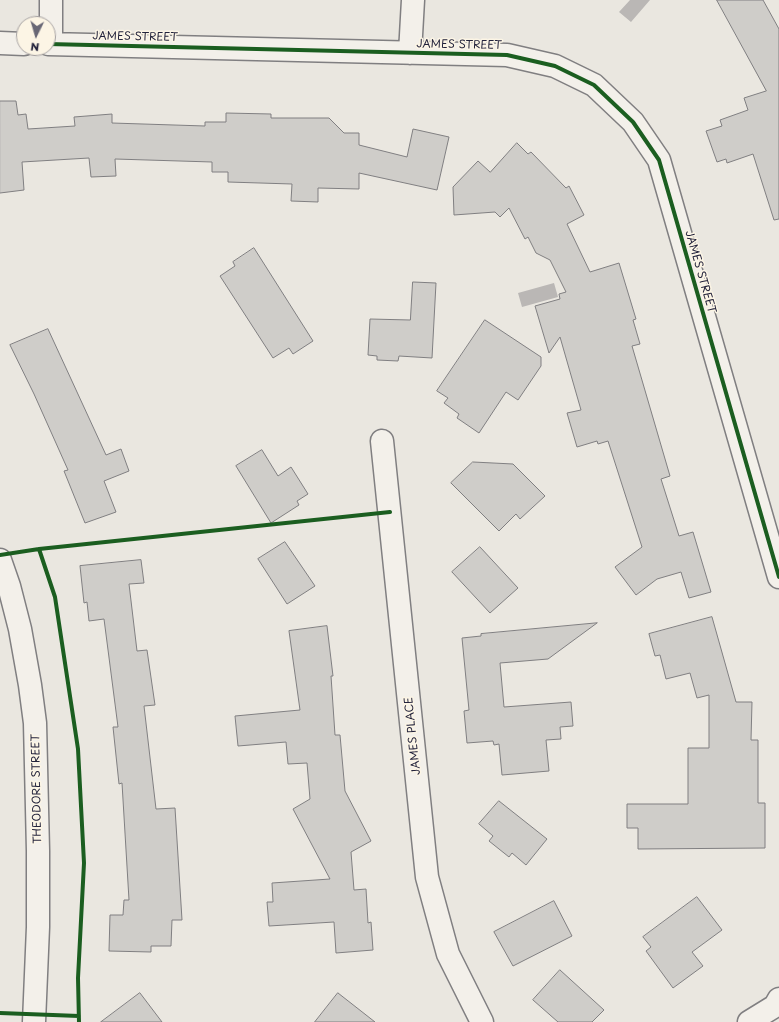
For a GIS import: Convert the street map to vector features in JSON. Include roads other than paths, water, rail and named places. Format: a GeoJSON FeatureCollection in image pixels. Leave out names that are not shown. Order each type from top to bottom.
{"type":"FeatureCollection","features":[{"type":"Feature","properties":{"kind":"street"},"geometry":{"type":"LineString","coordinates":[[51,0],[51,16]]}},
{"type":"Feature","properties":{"kind":"street"},"geometry":{"type":"LineString","coordinates":[[410,52],[413,0]]}},
{"type":"Feature","properties":{"kind":"street"},"geometry":{"type":"LineString","coordinates":[[0,43],[16,44]]}},
{"type":"Feature","properties":{"kind":"street","name":"JAMES STREET"},"geometry":{"type":"LineString","coordinates":[[56,44],[507,55],[555,66],[594,85],[632,122],[658,160],[779,577]]}},
{"type":"Feature","properties":{"kind":"street","name":"JAMES PLACE"},"geometry":{"type":"LineString","coordinates":[[382,441],[427,877],[448,954],[482,1022]]}},
{"type":"Feature","properties":{"kind":"street","name":"THEODORE STREET"},"geometry":{"type":"LineString","coordinates":[[0,560],[9,586],[20,629],[35,723],[38,927],[34,1022]]}},
{"type":"Feature","properties":{"kind":"street"},"geometry":{"type":"LineString","coordinates":[[750,1022],[775,1006],[779,999]]}}]}
